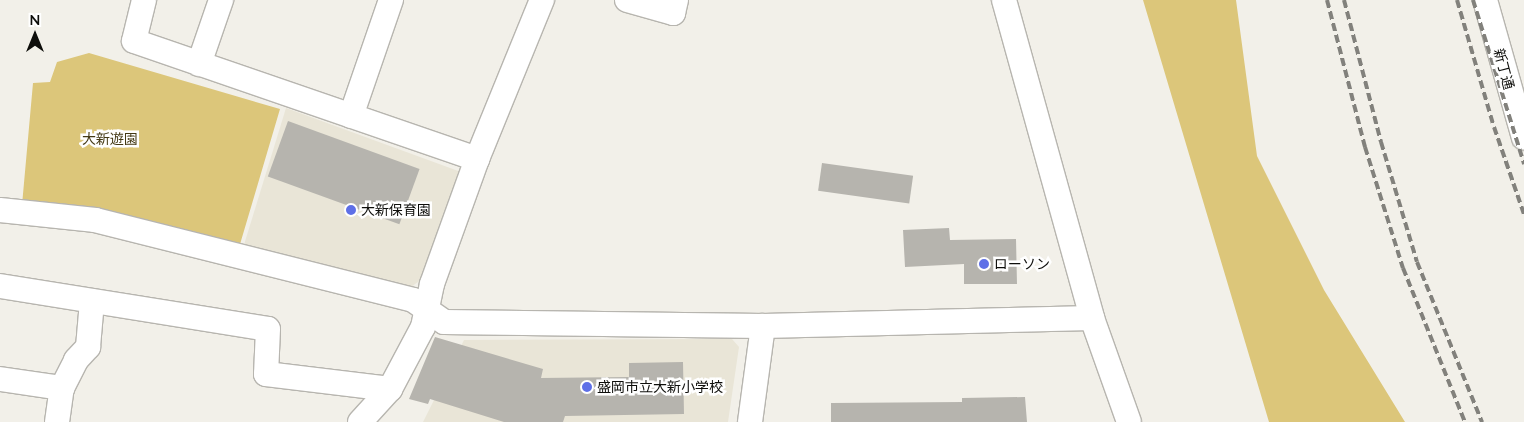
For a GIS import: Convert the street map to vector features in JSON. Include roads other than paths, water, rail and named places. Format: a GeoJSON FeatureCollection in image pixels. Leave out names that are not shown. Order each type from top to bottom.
{"type":"FeatureCollection","features":[{"type":"Feature","properties":{"kind":"street"},"geometry":{"type":"LineString","coordinates":[[144,0],[134,41],[477,159]]}},
{"type":"Feature","properties":{"kind":"street"},"geometry":{"type":"LineString","coordinates":[[199,64],[221,0]]}},
{"type":"Feature","properties":{"kind":"street"},"geometry":{"type":"LineString","coordinates":[[351,116],[391,0]]}},
{"type":"Feature","properties":{"kind":"street"},"geometry":{"type":"LineString","coordinates":[[360,422],[390,389],[423,327],[429,309],[432,284],[477,159],[542,0]]}},
{"type":"Feature","properties":{"kind":"street"},"geometry":{"type":"LineString","coordinates":[[627,0],[672,13],[676,0]]}},
{"type":"Feature","properties":{"kind":"street"},"geometry":{"type":"LineString","coordinates":[[1004,0],[1092,318],[1129,422]]}},
{"type":"Feature","properties":{"kind":"street","name":"新丁通"},"geometry":{"type":"LineString","coordinates":[[1485,0],[1524,138]]}},
{"type":"Feature","properties":{"kind":"street"},"geometry":{"type":"LineString","coordinates":[[0,210],[95,220],[413,300],[429,309],[444,322],[764,326],[1092,318]]}},
{"type":"Feature","properties":{"kind":"street"},"geometry":{"type":"LineString","coordinates":[[0,286],[268,329],[266,374],[390,389]]}},
{"type":"Feature","properties":{"kind":"street"},"geometry":{"type":"LineString","coordinates":[[57,422],[62,388],[76,360],[88,347],[92,300]]}},
{"type":"Feature","properties":{"kind":"street"},"geometry":{"type":"LineString","coordinates":[[750,422],[764,326]]}},
{"type":"Feature","properties":{"kind":"street"},"geometry":{"type":"LineString","coordinates":[[0,379],[62,388]]}},
{"type":"Feature","properties":{"kind":"railway"},"geometry":{"type":"LineString","coordinates":[[1327,0],[1365,147],[1403,268],[1465,422]]}},
{"type":"Feature","properties":{"kind":"railway"},"geometry":{"type":"LineString","coordinates":[[1344,0],[1381,142],[1417,262],[1482,422]]}},
{"type":"Feature","properties":{"kind":"railway"},"geometry":{"type":"LineString","coordinates":[[1457,0],[1494,127],[1524,214]]}},
{"type":"Feature","properties":{"kind":"railway"},"geometry":{"type":"LineString","coordinates":[[1473,0],[1524,164]]}},
{"type":"Feature","properties":{"kind":"place","name":"大新保育園"},"geometry":{"type":"Point","coordinates":[351,210]}},
{"type":"Feature","properties":{"kind":"place","name":"ローソン"},"geometry":{"type":"Point","coordinates":[984,264]}},
{"type":"Feature","properties":{"kind":"place","name":"盛岡市立大新小学校"},"geometry":{"type":"Point","coordinates":[587,387]}},
{"type":"Feature","properties":{"kind":"park label","name":"大新遊園"},"geometry":{"type":"Point","coordinates":[110,139]}}]}
